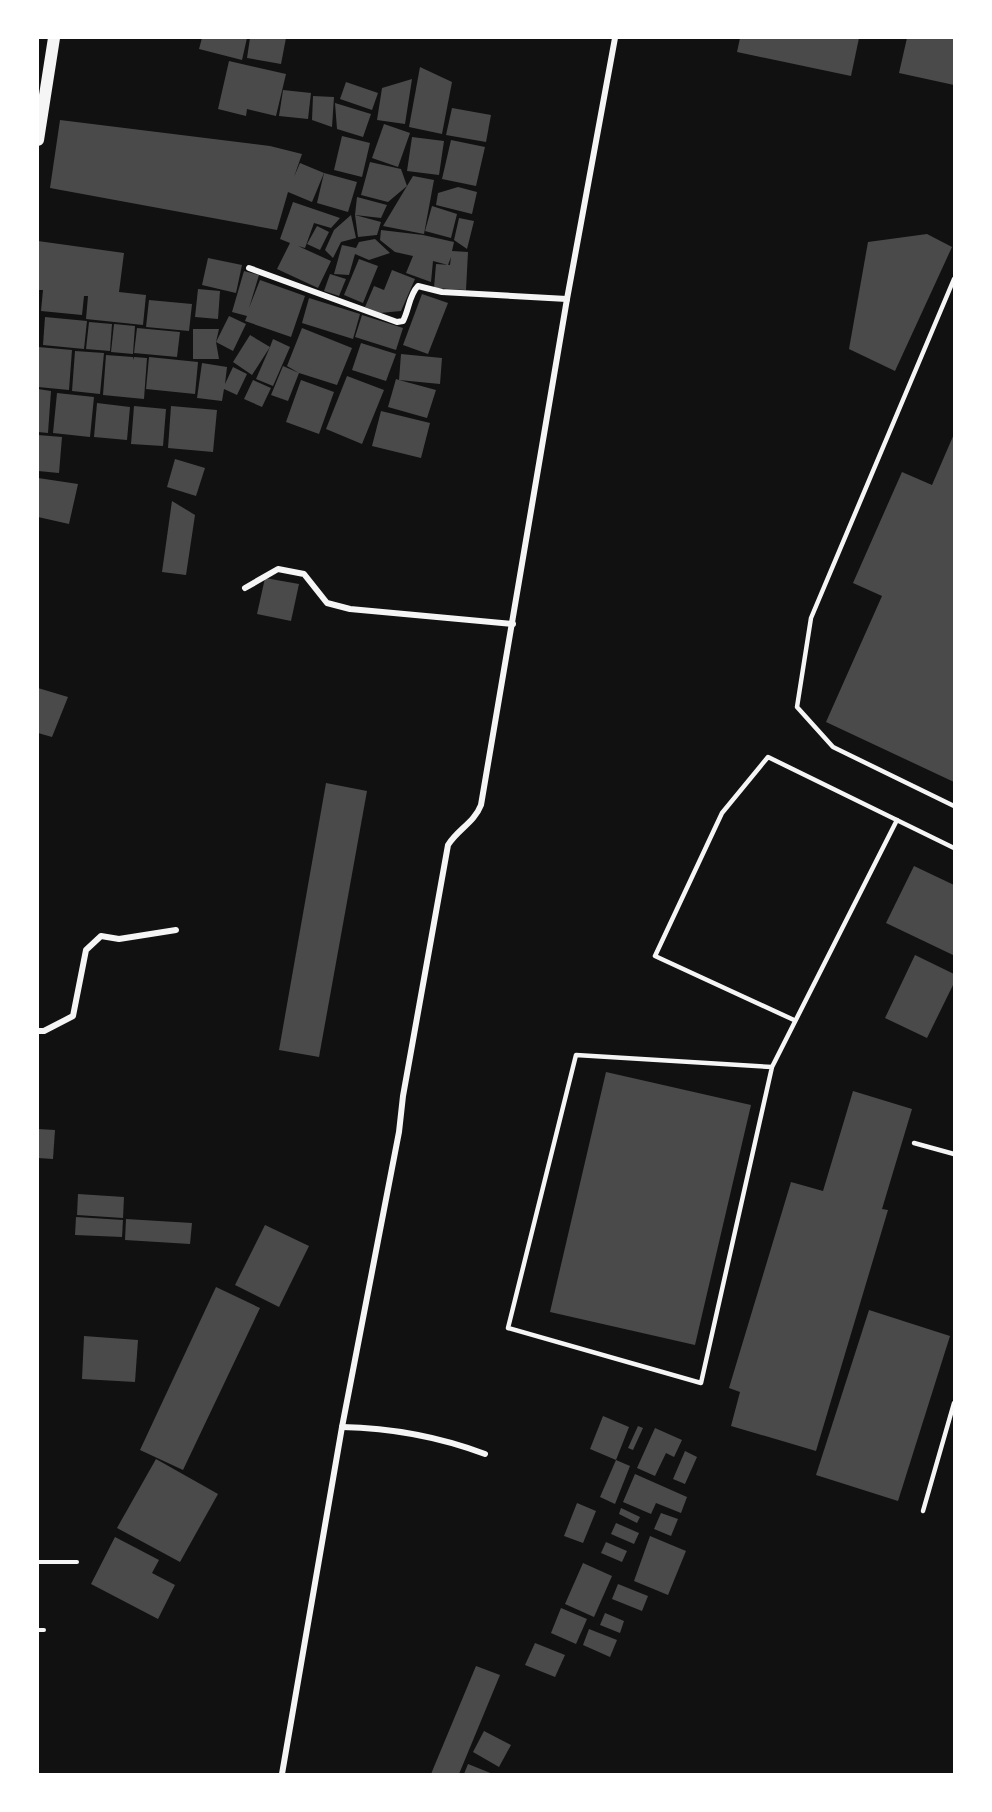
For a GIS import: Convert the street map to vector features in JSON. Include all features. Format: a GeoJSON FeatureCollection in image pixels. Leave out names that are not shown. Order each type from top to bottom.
{"type":"FeatureCollection","features":[{"type":"Feature","properties":{"kind":"main road"},"geometry":{"type":"LineString","coordinates":[[38,140],[54,38]]}},
{"type":"Feature","properties":{"kind":"street"},"geometry":{"type":"LineString","coordinates":[[282,1774],[342,1426],[399,1132],[403,1096],[448,845],[455,834],[477,817],[481,805],[567,299],[615,38]]}},
{"type":"Feature","properties":{"kind":"street"},"geometry":{"type":"LineString","coordinates":[[249,268],[397,322],[403,321],[418,286],[442,292],[567,299]]}},
{"type":"Feature","properties":{"kind":"street"},"geometry":{"type":"LineString","coordinates":[[245,588],[278,569],[304,574],[327,603],[350,609],[513,624]]}},
{"type":"Feature","properties":{"kind":"street"},"geometry":{"type":"LineString","coordinates":[[38,1031],[44,1031],[74,1016],[86,950],[101,936],[119,939],[176,930]]}},
{"type":"Feature","properties":{"kind":"street"},"geometry":{"type":"LineString","coordinates":[[342,1426],[394,1429],[429,1435],[485,1455]]}},
{"type":"Feature","properties":{"kind":"lane"},"geometry":{"type":"LineString","coordinates":[[954,279],[811,618],[798,707],[833,747],[954,806]]}},
{"type":"Feature","properties":{"kind":"lane"},"geometry":{"type":"LineString","coordinates":[[795,1020],[654,956],[722,813],[768,757],[954,849]]}},
{"type":"Feature","properties":{"kind":"lane"},"geometry":{"type":"LineString","coordinates":[[772,1067],[576,1055],[508,1328],[700,1383],[772,1067],[897,820]]}},
{"type":"Feature","properties":{"kind":"lane"},"geometry":{"type":"LineString","coordinates":[[914,1143],[954,1154]]}},
{"type":"Feature","properties":{"kind":"lane"},"geometry":{"type":"LineString","coordinates":[[923,1511],[954,1402]]}},
{"type":"Feature","properties":{"kind":"path"},"geometry":{"type":"LineString","coordinates":[[38,1562],[77,1562]]}},
{"type":"Feature","properties":{"kind":"path"},"geometry":{"type":"LineString","coordinates":[[38,1630],[44,1630]]}},
{"type":"Feature","properties":{"kind":"building"},"geometry":{"type":"Polygon","coordinates":[[[202,38],[247,38],[242,60],[199,49],[202,38]]]}},
{"type":"Feature","properties":{"kind":"building"},"geometry":{"type":"Polygon","coordinates":[[[250,38],[286,38],[281,64],[247,58],[250,38]]]}},
{"type":"Feature","properties":{"kind":"building"},"geometry":{"type":"Polygon","coordinates":[[[740,38],[859,38],[851,76],[737,52],[740,38]]]}},
{"type":"Feature","properties":{"kind":"building"},"geometry":{"type":"Polygon","coordinates":[[[907,38],[954,38],[954,85],[899,73],[907,38]]]}},
{"type":"Feature","properties":{"kind":"building"},"geometry":{"type":"Polygon","coordinates":[[[229,61],[286,74],[276,116],[247,109],[246,116],[218,109],[229,61]]]}},
{"type":"Feature","properties":{"kind":"building"},"geometry":{"type":"Polygon","coordinates":[[[420,67],[452,82],[442,134],[409,127],[420,67]]]}},
{"type":"Feature","properties":{"kind":"building"},"geometry":{"type":"Polygon","coordinates":[[[412,79],[405,124],[377,120],[382,88],[412,79]]]}},
{"type":"Feature","properties":{"kind":"building"},"geometry":{"type":"Polygon","coordinates":[[[346,82],[378,93],[372,110],[340,99],[346,82]]]}},
{"type":"Feature","properties":{"kind":"building"},"geometry":{"type":"Polygon","coordinates":[[[283,90],[311,93],[308,119],[279,116],[283,90]]]}},
{"type":"Feature","properties":{"kind":"building"},"geometry":{"type":"Polygon","coordinates":[[[313,96],[334,97],[332,127],[312,120],[313,96]]]}},
{"type":"Feature","properties":{"kind":"building"},"geometry":{"type":"Polygon","coordinates":[[[335,103],[371,114],[363,137],[337,129],[335,103]]]}},
{"type":"Feature","properties":{"kind":"building"},"geometry":{"type":"Polygon","coordinates":[[[452,108],[491,115],[486,142],[446,135],[452,108]]]}},
{"type":"Feature","properties":{"kind":"building"},"geometry":{"type":"Polygon","coordinates":[[[60,120],[270,146],[302,154],[294,177],[300,163],[324,173],[312,202],[288,192],[277,230],[50,188],[60,120]]]}},
{"type":"Feature","properties":{"kind":"building"},"geometry":{"type":"Polygon","coordinates":[[[384,124],[410,133],[398,167],[372,158],[384,124]]]}},
{"type":"Feature","properties":{"kind":"building"},"geometry":{"type":"Polygon","coordinates":[[[342,136],[370,143],[362,177],[334,170],[342,136]]]}},
{"type":"Feature","properties":{"kind":"building"},"geometry":{"type":"Polygon","coordinates":[[[412,137],[444,141],[439,175],[407,171],[412,137]]]}},
{"type":"Feature","properties":{"kind":"building"},"geometry":{"type":"Polygon","coordinates":[[[451,140],[485,147],[476,186],[442,179],[451,140]]]}},
{"type":"Feature","properties":{"kind":"building"},"geometry":{"type":"Polygon","coordinates":[[[370,162],[401,169],[407,186],[388,202],[361,195],[370,162]]]}},
{"type":"Feature","properties":{"kind":"building"},"geometry":{"type":"Polygon","coordinates":[[[324,173],[357,182],[348,212],[317,203],[324,173]]]}},
{"type":"Feature","properties":{"kind":"building"},"geometry":{"type":"Polygon","coordinates":[[[413,176],[434,180],[424,234],[383,226],[413,176]]]}},
{"type":"Feature","properties":{"kind":"building"},"geometry":{"type":"Polygon","coordinates":[[[458,187],[477,192],[472,214],[436,205],[438,193],[458,187]]]}},
{"type":"Feature","properties":{"kind":"building"},"geometry":{"type":"Polygon","coordinates":[[[357,197],[387,205],[381,218],[355,215],[357,197]]]}},
{"type":"Feature","properties":{"kind":"building"},"geometry":{"type":"Polygon","coordinates":[[[293,202],[340,218],[331,228],[314,223],[305,248],[298,246],[331,261],[318,288],[277,269],[290,243],[280,239],[293,202]]]}},
{"type":"Feature","properties":{"kind":"building"},"geometry":{"type":"Polygon","coordinates":[[[432,206],[457,214],[451,238],[425,231],[432,206]]]}},
{"type":"Feature","properties":{"kind":"building"},"geometry":{"type":"Polygon","coordinates":[[[351,215],[356,238],[341,242],[333,258],[325,250],[334,230],[351,215]]]}},
{"type":"Feature","properties":{"kind":"building"},"geometry":{"type":"Polygon","coordinates":[[[355,215],[381,222],[377,235],[358,237],[355,215]]]}},
{"type":"Feature","properties":{"kind":"building"},"geometry":{"type":"Polygon","coordinates":[[[459,218],[474,221],[467,249],[454,240],[459,218]]]}},
{"type":"Feature","properties":{"kind":"building"},"geometry":{"type":"Polygon","coordinates":[[[317,226],[329,232],[320,250],[307,244],[317,226]]]}},
{"type":"Feature","properties":{"kind":"building"},"geometry":{"type":"Polygon","coordinates":[[[381,230],[423,235],[454,242],[452,251],[468,252],[466,290],[434,288],[436,264],[447,265],[433,261],[431,282],[406,273],[413,256],[395,252],[380,240],[381,230]]]}},
{"type":"Feature","properties":{"kind":"building"},"geometry":{"type":"Polygon","coordinates":[[[927,234],[952,247],[895,371],[849,349],[868,242],[927,234]]]}},
{"type":"Feature","properties":{"kind":"building"},"geometry":{"type":"Polygon","coordinates":[[[375,239],[390,253],[369,260],[355,254],[349,275],[334,274],[342,245],[356,248],[359,242],[375,239]]]}},
{"type":"Feature","properties":{"kind":"building"},"geometry":{"type":"Polygon","coordinates":[[[38,241],[124,253],[119,292],[146,295],[143,325],[86,319],[88,296],[84,296],[82,315],[41,311],[43,290],[38,290],[38,241]]]}},
{"type":"Feature","properties":{"kind":"building"},"geometry":{"type":"Polygon","coordinates":[[[208,258],[242,265],[236,293],[202,285],[208,258]]]}},
{"type":"Feature","properties":{"kind":"building"},"geometry":{"type":"Polygon","coordinates":[[[359,259],[378,266],[363,303],[344,295],[359,259]]]}},
{"type":"Feature","properties":{"kind":"building"},"geometry":{"type":"Polygon","coordinates":[[[392,270],[415,279],[401,311],[380,313],[365,307],[374,286],[384,290],[392,270]]]}},
{"type":"Feature","properties":{"kind":"building"},"geometry":{"type":"Polygon","coordinates":[[[244,271],[259,275],[249,308],[260,280],[305,296],[291,337],[245,321],[247,316],[232,312],[244,271]]]}},
{"type":"Feature","properties":{"kind":"building"},"geometry":{"type":"Polygon","coordinates":[[[330,274],[346,279],[339,296],[324,291],[330,274]]]}},
{"type":"Feature","properties":{"kind":"building"},"geometry":{"type":"Polygon","coordinates":[[[198,289],[220,291],[218,319],[195,317],[198,289]]]}},
{"type":"Feature","properties":{"kind":"building"},"geometry":{"type":"Polygon","coordinates":[[[422,294],[448,303],[428,354],[403,345],[422,294]]]}},
{"type":"Feature","properties":{"kind":"building"},"geometry":{"type":"Polygon","coordinates":[[[309,298],[360,314],[353,339],[302,323],[309,298]]]}},
{"type":"Feature","properties":{"kind":"building"},"geometry":{"type":"Polygon","coordinates":[[[149,300],[192,304],[189,331],[146,327],[149,300]]]}},
{"type":"Feature","properties":{"kind":"building"},"geometry":{"type":"Polygon","coordinates":[[[362,315],[403,328],[396,350],[355,337],[362,315]]]}},
{"type":"Feature","properties":{"kind":"building"},"geometry":{"type":"Polygon","coordinates":[[[229,316],[246,324],[233,351],[216,342],[229,316]]]}},
{"type":"Feature","properties":{"kind":"building"},"geometry":{"type":"Polygon","coordinates":[[[45,317],[87,321],[84,349],[43,345],[45,317]]]}},
{"type":"Feature","properties":{"kind":"building"},"geometry":{"type":"Polygon","coordinates":[[[89,322],[112,324],[110,351],[86,349],[89,322]]]}},
{"type":"Feature","properties":{"kind":"building"},"geometry":{"type":"Polygon","coordinates":[[[114,324],[135,326],[133,354],[111,352],[114,324]]]}},
{"type":"Feature","properties":{"kind":"building"},"geometry":{"type":"Polygon","coordinates":[[[137,328],[180,332],[177,357],[134,353],[137,328]]]}},
{"type":"Feature","properties":{"kind":"building"},"geometry":{"type":"Polygon","coordinates":[[[302,328],[352,348],[337,385],[299,373],[287,366],[302,328]]]}},
{"type":"Feature","properties":{"kind":"building"},"geometry":{"type":"Polygon","coordinates":[[[193,329],[219,329],[216,342],[219,359],[193,359],[193,329]]]}},
{"type":"Feature","properties":{"kind":"building"},"geometry":{"type":"Polygon","coordinates":[[[250,335],[270,347],[252,375],[233,362],[250,335]]]}},
{"type":"Feature","properties":{"kind":"building"},"geometry":{"type":"Polygon","coordinates":[[[273,339],[290,347],[273,386],[256,379],[273,339]]]}},
{"type":"Feature","properties":{"kind":"building"},"geometry":{"type":"Polygon","coordinates":[[[361,343],[396,354],[386,381],[352,370],[361,343]]]}},
{"type":"Feature","properties":{"kind":"building"},"geometry":{"type":"Polygon","coordinates":[[[38,347],[72,350],[69,390],[38,387],[38,347]]]}},
{"type":"Feature","properties":{"kind":"building"},"geometry":{"type":"Polygon","coordinates":[[[75,351],[104,353],[100,394],[72,391],[75,351]]]}},
{"type":"Feature","properties":{"kind":"building"},"geometry":{"type":"Polygon","coordinates":[[[401,354],[442,358],[440,384],[399,380],[401,354]]]}},
{"type":"Feature","properties":{"kind":"building"},"geometry":{"type":"Polygon","coordinates":[[[106,355],[133,357],[133,360],[134,357],[147,358],[144,399],[103,395],[106,355]]]}},
{"type":"Feature","properties":{"kind":"building"},"geometry":{"type":"Polygon","coordinates":[[[149,357],[198,362],[195,394],[146,389],[149,357]]]}},
{"type":"Feature","properties":{"kind":"building"},"geometry":{"type":"Polygon","coordinates":[[[202,363],[227,367],[225,384],[233,367],[247,374],[237,395],[224,389],[222,401],[197,398],[202,363]]]}},
{"type":"Feature","properties":{"kind":"building"},"geometry":{"type":"Polygon","coordinates":[[[283,366],[299,373],[288,401],[271,395],[283,366]]]}},
{"type":"Feature","properties":{"kind":"building"},"geometry":{"type":"Polygon","coordinates":[[[347,376],[384,390],[362,444],[326,429],[347,376]]]}},
{"type":"Feature","properties":{"kind":"building"},"geometry":{"type":"Polygon","coordinates":[[[396,379],[436,390],[427,418],[388,407],[396,379]]]}},
{"type":"Feature","properties":{"kind":"building"},"geometry":{"type":"Polygon","coordinates":[[[253,380],[271,388],[262,407],[244,399],[253,380]]]}},
{"type":"Feature","properties":{"kind":"building"},"geometry":{"type":"Polygon","coordinates":[[[301,380],[334,392],[319,434],[286,422],[301,380]]]}},
{"type":"Feature","properties":{"kind":"building"},"geometry":{"type":"Polygon","coordinates":[[[38,389],[51,391],[48,433],[38,432],[38,389]]]}},
{"type":"Feature","properties":{"kind":"building"},"geometry":{"type":"Polygon","coordinates":[[[57,393],[94,397],[90,437],[53,433],[57,393]]]}},
{"type":"Feature","properties":{"kind":"building"},"geometry":{"type":"Polygon","coordinates":[[[97,403],[130,407],[127,440],[94,437],[97,403]]]}},
{"type":"Feature","properties":{"kind":"building"},"geometry":{"type":"Polygon","coordinates":[[[134,406],[166,409],[163,446],[131,444],[134,406]]]}},
{"type":"Feature","properties":{"kind":"building"},"geometry":{"type":"Polygon","coordinates":[[[171,406],[217,410],[213,452],[168,448],[171,406]]]}},
{"type":"Feature","properties":{"kind":"building"},"geometry":{"type":"Polygon","coordinates":[[[381,411],[430,423],[421,458],[372,446],[381,411]]]}},
{"type":"Feature","properties":{"kind":"building"},"geometry":{"type":"Polygon","coordinates":[[[954,434],[954,782],[826,722],[882,596],[853,583],[902,472],[932,485],[954,434]]]}},
{"type":"Feature","properties":{"kind":"building"},"geometry":{"type":"Polygon","coordinates":[[[38,435],[62,437],[59,473],[38,471],[38,435]]]}},
{"type":"Feature","properties":{"kind":"building"},"geometry":{"type":"Polygon","coordinates":[[[175,459],[205,468],[196,496],[167,487],[175,459]]]}},
{"type":"Feature","properties":{"kind":"building"},"geometry":{"type":"Polygon","coordinates":[[[38,478],[78,484],[69,524],[38,517],[38,478]]]}},
{"type":"Feature","properties":{"kind":"building"},"geometry":{"type":"Polygon","coordinates":[[[172,501],[195,515],[186,575],[162,572],[172,501]]]}},
{"type":"Feature","properties":{"kind":"building"},"geometry":{"type":"Polygon","coordinates":[[[265,578],[299,584],[291,621],[257,614],[265,578]]]}},
{"type":"Feature","properties":{"kind":"building"},"geometry":{"type":"Polygon","coordinates":[[[38,688],[68,697],[52,737],[38,733],[38,688]]]}},
{"type":"Feature","properties":{"kind":"building"},"geometry":{"type":"Polygon","coordinates":[[[326,783],[367,791],[319,1057],[279,1050],[326,783]]]}},
{"type":"Feature","properties":{"kind":"building"},"geometry":{"type":"Polygon","coordinates":[[[914,866],[954,885],[953,955],[886,923],[914,866]]]}},
{"type":"Feature","properties":{"kind":"building"},"geometry":{"type":"Polygon","coordinates":[[[915,955],[954,974],[954,983],[927,1038],[885,1018],[915,955]]]}},
{"type":"Feature","properties":{"kind":"building"},"geometry":{"type":"Polygon","coordinates":[[[606,1072],[751,1105],[695,1345],[550,1312],[606,1072]]]}},
{"type":"Feature","properties":{"kind":"building"},"geometry":{"type":"Polygon","coordinates":[[[853,1091],[912,1109],[882,1209],[888,1210],[816,1451],[731,1426],[740,1392],[729,1388],[791,1182],[823,1191],[853,1091]]]}},
{"type":"Feature","properties":{"kind":"building"},"geometry":{"type":"Polygon","coordinates":[[[38,1129],[55,1130],[53,1159],[38,1158],[38,1129]]]}},
{"type":"Feature","properties":{"kind":"building"},"geometry":{"type":"Polygon","coordinates":[[[78,1194],[124,1197],[123,1218],[77,1215],[78,1194]]]}},
{"type":"Feature","properties":{"kind":"building"},"geometry":{"type":"Polygon","coordinates":[[[76,1217],[123,1220],[122,1237],[75,1235],[76,1217]]]}},
{"type":"Feature","properties":{"kind":"building"},"geometry":{"type":"Polygon","coordinates":[[[126,1219],[192,1223],[190,1244],[125,1240],[126,1219]]]}},
{"type":"Feature","properties":{"kind":"building"},"geometry":{"type":"Polygon","coordinates":[[[265,1225],[309,1246],[279,1307],[235,1285],[265,1225]]]}},
{"type":"Feature","properties":{"kind":"building"},"geometry":{"type":"Polygon","coordinates":[[[216,1287],[260,1308],[183,1470],[140,1450],[216,1287]]]}},
{"type":"Feature","properties":{"kind":"building"},"geometry":{"type":"Polygon","coordinates":[[[869,1310],[950,1336],[898,1501],[816,1475],[869,1310]]]}},
{"type":"Feature","properties":{"kind":"building"},"geometry":{"type":"Polygon","coordinates":[[[84,1336],[138,1340],[135,1382],[82,1379],[84,1336]]]}},
{"type":"Feature","properties":{"kind":"building"},"geometry":{"type":"Polygon","coordinates":[[[603,1416],[629,1427],[616,1460],[590,1449],[603,1416]]]}},
{"type":"Feature","properties":{"kind":"building"},"geometry":{"type":"Polygon","coordinates":[[[638,1426],[643,1428],[633,1450],[628,1448],[638,1426]]]}},
{"type":"Feature","properties":{"kind":"building"},"geometry":{"type":"Polygon","coordinates":[[[655,1428],[682,1440],[674,1457],[666,1453],[655,1476],[637,1468],[655,1428]]]}},
{"type":"Feature","properties":{"kind":"building"},"geometry":{"type":"Polygon","coordinates":[[[685,1451],[697,1457],[685,1484],[673,1479],[685,1451]]]}},
{"type":"Feature","properties":{"kind":"building"},"geometry":{"type":"Polygon","coordinates":[[[156,1459],[218,1494],[180,1562],[117,1528],[156,1459]]]}},
{"type":"Feature","properties":{"kind":"building"},"geometry":{"type":"Polygon","coordinates":[[[616,1460],[630,1466],[615,1504],[600,1497],[616,1460]]]}},
{"type":"Feature","properties":{"kind":"building"},"geometry":{"type":"Polygon","coordinates":[[[635,1474],[687,1497],[681,1513],[656,1503],[651,1514],[623,1502],[635,1474]]]}},
{"type":"Feature","properties":{"kind":"building"},"geometry":{"type":"Polygon","coordinates":[[[577,1503],[596,1511],[583,1543],[564,1536],[577,1503]]]}},
{"type":"Feature","properties":{"kind":"building"},"geometry":{"type":"Polygon","coordinates":[[[621,1508],[640,1517],[637,1523],[619,1514],[621,1508]]]}},
{"type":"Feature","properties":{"kind":"building"},"geometry":{"type":"Polygon","coordinates":[[[661,1513],[678,1519],[671,1536],[654,1529],[661,1513]]]}},
{"type":"Feature","properties":{"kind":"building"},"geometry":{"type":"Polygon","coordinates":[[[616,1523],[639,1533],[634,1544],[611,1534],[616,1523]]]}},
{"type":"Feature","properties":{"kind":"building"},"geometry":{"type":"Polygon","coordinates":[[[650,1536],[686,1551],[668,1595],[634,1581],[650,1536]]]}},
{"type":"Feature","properties":{"kind":"building"},"geometry":{"type":"Polygon","coordinates":[[[115,1537],[159,1560],[152,1573],[175,1585],[158,1619],[91,1584],[115,1537]]]}},
{"type":"Feature","properties":{"kind":"building"},"geometry":{"type":"Polygon","coordinates":[[[606,1542],[627,1551],[622,1562],[601,1553],[606,1542]]]}},
{"type":"Feature","properties":{"kind":"building"},"geometry":{"type":"Polygon","coordinates":[[[583,1563],[612,1576],[594,1617],[565,1604],[583,1563]]]}},
{"type":"Feature","properties":{"kind":"building"},"geometry":{"type":"Polygon","coordinates":[[[618,1584],[648,1596],[642,1611],[612,1599],[618,1584]]]}},
{"type":"Feature","properties":{"kind":"building"},"geometry":{"type":"Polygon","coordinates":[[[561,1608],[587,1619],[576,1644],[551,1633],[561,1608]]]}},
{"type":"Feature","properties":{"kind":"building"},"geometry":{"type":"Polygon","coordinates":[[[605,1613],[624,1621],[620,1633],[600,1625],[605,1613]]]}},
{"type":"Feature","properties":{"kind":"building"},"geometry":{"type":"Polygon","coordinates":[[[589,1629],[617,1640],[610,1657],[583,1645],[589,1629]]]}},
{"type":"Feature","properties":{"kind":"building"},"geometry":{"type":"Polygon","coordinates":[[[535,1643],[565,1655],[555,1677],[525,1665],[535,1643]]]}},
{"type":"Feature","properties":{"kind":"building"},"geometry":{"type":"Polygon","coordinates":[[[476,1666],[500,1675],[459,1774],[431,1774],[476,1666]]]}},
{"type":"Feature","properties":{"kind":"building"},"geometry":{"type":"Polygon","coordinates":[[[484,1731],[511,1745],[499,1767],[473,1752],[484,1731]]]}},
{"type":"Feature","properties":{"kind":"building"},"geometry":{"type":"Polygon","coordinates":[[[468,1764],[493,1774],[464,1774],[468,1764]]]}}]}
